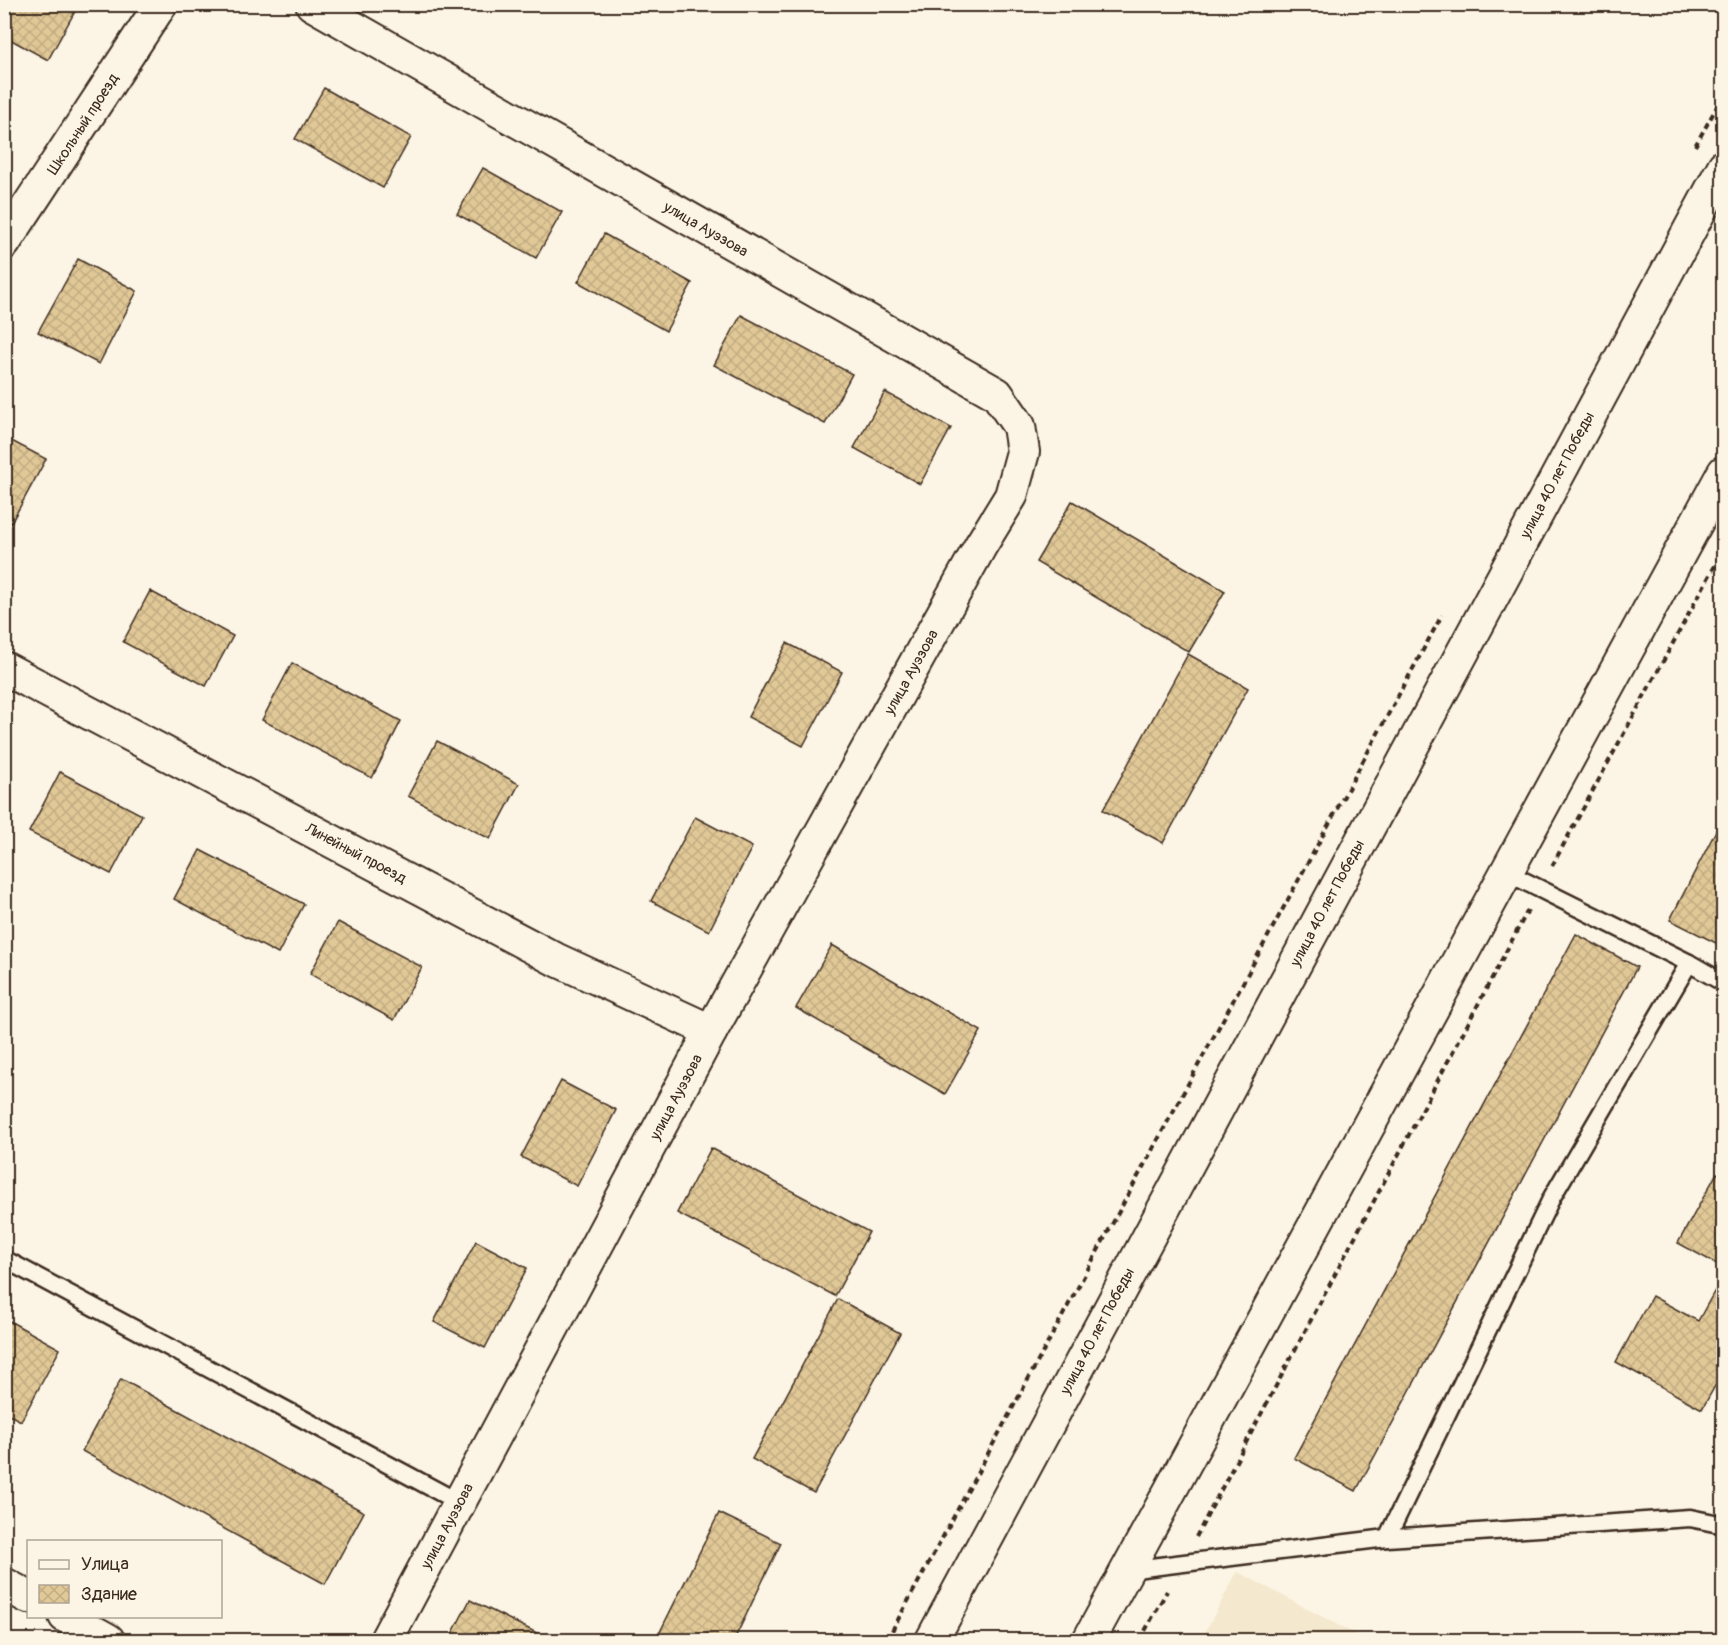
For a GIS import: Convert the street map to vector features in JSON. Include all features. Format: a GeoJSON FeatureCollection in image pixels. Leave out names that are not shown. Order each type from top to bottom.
{"type":"FeatureCollection","features":[{"type":"Feature","properties":{"kind":"street","name":"Школьный проезд"},"geometry":{"type":"LineString","coordinates":[[4,243],[160,4]]}},
{"type":"Feature","properties":{"kind":"street","name":"улица Ауэзова"},"geometry":{"type":"LineString","coordinates":[[312,4],[997,394],[1019,426],[1023,452],[1011,496],[981,544],[711,1031],[386,1641]]}},
{"type":"Feature","properties":{"kind":"street","name":"улица 40 лет Победы"},"geometry":{"type":"LineString","coordinates":[[932,1641],[1724,166]]}},
{"type":"Feature","properties":{"kind":"street"},"geometry":{"type":"LineString","coordinates":[[1089,1641],[1724,472]]}},
{"type":"Feature","properties":{"kind":"street","name":"Линейный проезд"},"geometry":{"type":"LineString","coordinates":[[4,668],[555,959],[711,1031]]}},
{"type":"Feature","properties":{"kind":"street"},"geometry":{"type":"LineString","coordinates":[[4,1584],[27,1596]]}},
{"type":"Feature","properties":{"kind":"street"},"geometry":{"type":"LineString","coordinates":[[66,1618],[108,1641]]}},
{"type":"Feature","properties":{"kind":"lane"},"geometry":{"type":"LineString","coordinates":[[1506,872],[1689,963],[1724,983]]}},
{"type":"Feature","properties":{"kind":"lane"},"geometry":{"type":"LineString","coordinates":[[1387,1538],[1552,1197],[1689,963]]}},
{"type":"Feature","properties":{"kind":"lane"},"geometry":{"type":"LineString","coordinates":[[4,1259],[460,1503]]}},
{"type":"Feature","properties":{"kind":"lane"},"geometry":{"type":"LineString","coordinates":[[1127,1570],[1387,1538],[1690,1518],[1724,1525]]}},
{"type":"Feature","properties":{"kind":"path"},"geometry":{"type":"LineString","coordinates":[[1695,147],[1724,94]]}},
{"type":"Feature","properties":{"kind":"path"},"geometry":{"type":"LineString","coordinates":[[1140,1641],[1539,889],[1724,549]]}},
{"type":"Feature","properties":{"kind":"path"},"geometry":{"type":"LineString","coordinates":[[887,1641],[1445,609]]}},
{"type":"Feature","properties":{"kind":"shaded area"},"geometry":{"type":"Polygon","coordinates":[[[1238,1572],[1366,1640],[1201,1640],[1238,1572]]]}},
{"type":"Feature","properties":{"kind":"building"},"geometry":{"type":"Polygon","coordinates":[[[4,4],[79,4],[48,60],[4,36],[4,4]]]}},
{"type":"Feature","properties":{"kind":"building"},"geometry":{"type":"Polygon","coordinates":[[[324,88],[411,137],[383,188],[295,139],[324,88]]]}},
{"type":"Feature","properties":{"kind":"building"},"geometry":{"type":"Polygon","coordinates":[[[483,168],[562,212],[536,258],[457,214],[483,168]]]}},
{"type":"Feature","properties":{"kind":"building"},"geometry":{"type":"Polygon","coordinates":[[[604,234],[692,283],[666,331],[578,282],[604,234]]]}},
{"type":"Feature","properties":{"kind":"building"},"geometry":{"type":"Polygon","coordinates":[[[78,259],[137,291],[99,364],[38,332],[78,259]]]}},
{"type":"Feature","properties":{"kind":"building"},"geometry":{"type":"Polygon","coordinates":[[[741,315],[852,374],[825,424],[714,365],[741,315]]]}},
{"type":"Feature","properties":{"kind":"building"},"geometry":{"type":"Polygon","coordinates":[[[885,392],[951,428],[920,484],[854,448],[885,392]]]}},
{"type":"Feature","properties":{"kind":"building"},"geometry":{"type":"Polygon","coordinates":[[[4,437],[46,459],[4,536],[4,437]]]}},
{"type":"Feature","properties":{"kind":"building"},"geometry":{"type":"Polygon","coordinates":[[[1072,501],[1225,591],[1189,652],[1036,562],[1072,501]]]}},
{"type":"Feature","properties":{"kind":"building"},"geometry":{"type":"Polygon","coordinates":[[[150,591],[233,636],[206,686],[123,642],[150,591]]]}},
{"type":"Feature","properties":{"kind":"building"},"geometry":{"type":"Polygon","coordinates":[[[787,643],[842,672],[803,746],[748,717],[787,643]]]}},
{"type":"Feature","properties":{"kind":"building"},"geometry":{"type":"Polygon","coordinates":[[[1188,654],[1248,688],[1163,843],[1103,810],[1188,654]]]}},
{"type":"Feature","properties":{"kind":"building"},"geometry":{"type":"Polygon","coordinates":[[[292,663],[401,721],[372,778],[262,720],[292,663]]]}},
{"type":"Feature","properties":{"kind":"building"},"geometry":{"type":"Polygon","coordinates":[[[437,741],[519,784],[490,839],[408,796],[437,741]]]}},
{"type":"Feature","properties":{"kind":"building"},"geometry":{"type":"Polygon","coordinates":[[[60,772],[142,815],[111,874],[29,832],[60,772]]]}},
{"type":"Feature","properties":{"kind":"building"},"geometry":{"type":"Polygon","coordinates":[[[1724,815],[1724,947],[1670,920],[1724,815]]]}},
{"type":"Feature","properties":{"kind":"building"},"geometry":{"type":"Polygon","coordinates":[[[695,817],[752,847],[709,931],[651,901],[695,817]]]}},
{"type":"Feature","properties":{"kind":"building"},"geometry":{"type":"Polygon","coordinates":[[[200,850],[304,904],[278,954],[174,899],[200,850]]]}},
{"type":"Feature","properties":{"kind":"building"},"geometry":{"type":"Polygon","coordinates":[[[338,922],[422,967],[394,1020],[310,974],[338,922]]]}},
{"type":"Feature","properties":{"kind":"building"},"geometry":{"type":"Polygon","coordinates":[[[1576,934],[1637,967],[1356,1491],[1294,1458],[1576,934]]]}},
{"type":"Feature","properties":{"kind":"building"},"geometry":{"type":"Polygon","coordinates":[[[832,945],[981,1031],[945,1094],[796,1008],[832,945]]]}},
{"type":"Feature","properties":{"kind":"building"},"geometry":{"type":"Polygon","coordinates":[[[561,1081],[616,1110],[577,1186],[521,1157],[561,1081]]]}},
{"type":"Feature","properties":{"kind":"building"},"geometry":{"type":"Polygon","coordinates":[[[711,1148],[869,1232],[835,1296],[677,1213],[711,1148]]]}},
{"type":"Feature","properties":{"kind":"building"},"geometry":{"type":"Polygon","coordinates":[[[1717,1173],[1724,1177],[1724,1268],[1678,1243],[1717,1173]]]}},
{"type":"Feature","properties":{"kind":"building"},"geometry":{"type":"Polygon","coordinates":[[[476,1241],[527,1268],[485,1348],[434,1322],[476,1241]]]}},
{"type":"Feature","properties":{"kind":"building"},"geometry":{"type":"Polygon","coordinates":[[[1724,1274],[1724,1370],[1702,1409],[1616,1362],[1652,1296],[1698,1321],[1724,1274]]]}},
{"type":"Feature","properties":{"kind":"building"},"geometry":{"type":"Polygon","coordinates":[[[838,1299],[900,1333],[814,1493],[752,1459],[838,1299]]]}},
{"type":"Feature","properties":{"kind":"building"},"geometry":{"type":"Polygon","coordinates":[[[4,1318],[60,1349],[21,1421],[4,1412],[4,1318]]]}},
{"type":"Feature","properties":{"kind":"building"},"geometry":{"type":"Polygon","coordinates":[[[121,1379],[364,1512],[325,1584],[82,1451],[121,1379]]]}},
{"type":"Feature","properties":{"kind":"building"},"geometry":{"type":"Polygon","coordinates":[[[719,1513],[781,1543],[734,1640],[656,1640],[719,1513]]]}},
{"type":"Feature","properties":{"kind":"building"},"geometry":{"type":"Polygon","coordinates":[[[470,1600],[551,1640],[449,1640],[470,1600]]]}},
{"type":"Feature","properties":{"kind":"building"},"geometry":{"type":"Polygon","coordinates":[[[1724,1628],[1724,1640],[1717,1640],[1724,1628]]]}}]}
